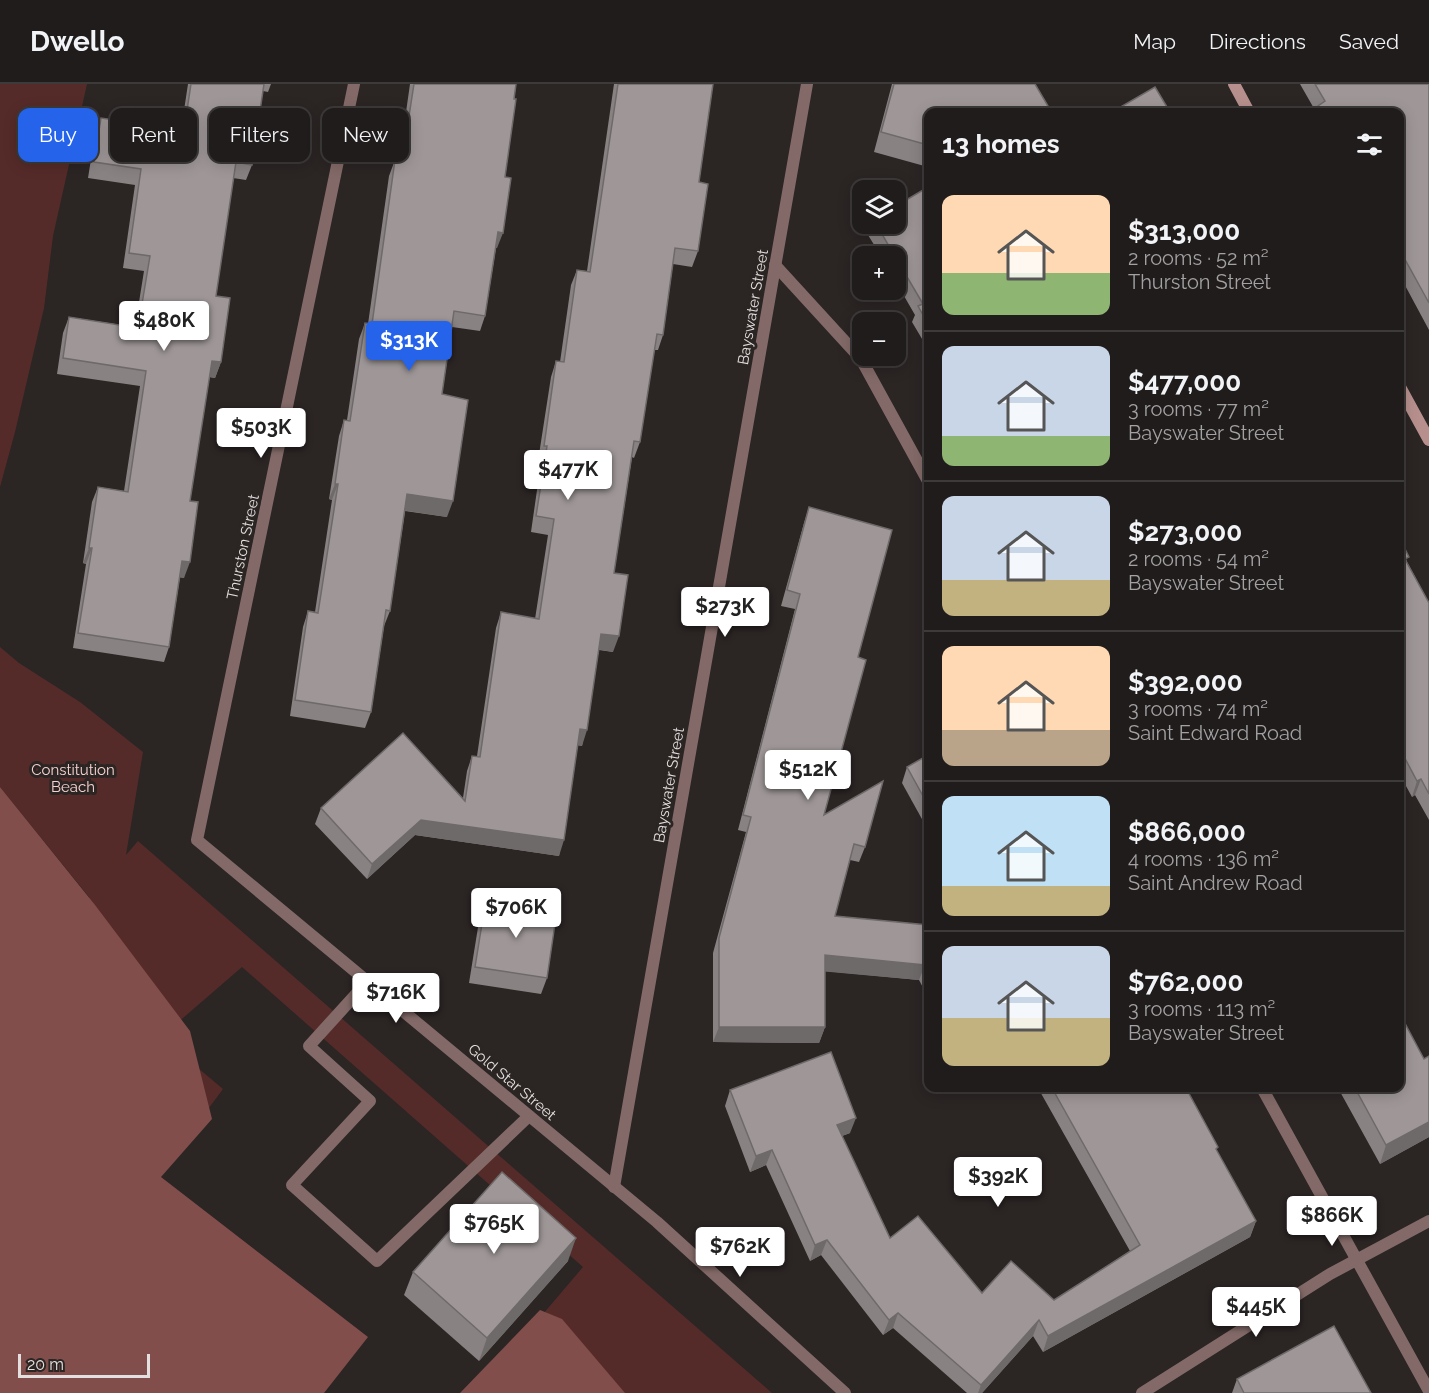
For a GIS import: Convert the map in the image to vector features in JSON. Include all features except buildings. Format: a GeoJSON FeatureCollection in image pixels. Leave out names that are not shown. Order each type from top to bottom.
{"type":"FeatureCollection","features":[{"type":"Feature","properties":{"kind":"main road"},"geometry":{"type":"LineString","coordinates":[[1234,84],[1247,108]]}},
{"type":"Feature","properties":{"kind":"main road"},"geometry":{"type":"LineString","coordinates":[[1404,394],[1429,441]]}},
{"type":"Feature","properties":{"kind":"street","name":"Thurston Street"},"geometry":{"type":"LineString","coordinates":[[197,840],[354,84]]}},
{"type":"Feature","properties":{"kind":"street","name":"Bayswater Street"},"geometry":{"type":"LineString","coordinates":[[614,1187],[807,84]]}},
{"type":"Feature","properties":{"kind":"street"},"geometry":{"type":"LineString","coordinates":[[775,265],[861,359],[924,475]]}},
{"type":"Feature","properties":{"kind":"street","name":"Gold Star Street"},"geometry":{"type":"LineString","coordinates":[[197,840],[614,1187]]}},
{"type":"Feature","properties":{"kind":"street"},"geometry":{"type":"LineString","coordinates":[[368,981],[309,1046],[370,1101],[292,1185],[377,1261],[529,1116]]}},
{"type":"Feature","properties":{"kind":"street"},"geometry":{"type":"LineString","coordinates":[[1264,1092],[1429,1391]]}},
{"type":"Feature","properties":{"kind":"street"},"geometry":{"type":"LineString","coordinates":[[614,1187],[657,1222],[845,1393]]}},
{"type":"Feature","properties":{"kind":"street"},"geometry":{"type":"LineString","coordinates":[[1142,1393],[1330,1274],[1429,1221]]}},
{"type":"Feature","properties":{"kind":"green space"},"geometry":{"type":"Polygon","coordinates":[[[0,84],[87,84],[82,108],[18,108],[18,162],[70,162],[53,236],[44,308],[0,487],[0,84]]]}},
{"type":"Feature","properties":{"kind":"green space","name":"Constitution Beach"},"geometry":{"type":"Polygon","coordinates":[[[0,647],[19,663],[80,702],[143,752],[126,855],[138,841],[772,1393],[476,1393],[583,1267],[242,967],[161,1037],[223,1089],[133,1210],[89,897],[0,787],[0,647]]]}},
{"type":"Feature","properties":{"kind":"shaded area"},"geometry":{"type":"Polygon","coordinates":[[[0,787],[95,905],[190,1031],[212,1119],[161,1177],[368,1337],[324,1393],[0,1393],[0,787]]]}},
{"type":"Feature","properties":{"kind":"shaded area"},"geometry":{"type":"Polygon","coordinates":[[[540,1310],[562,1319],[625,1393],[460,1393],[540,1310]]]}}]}
